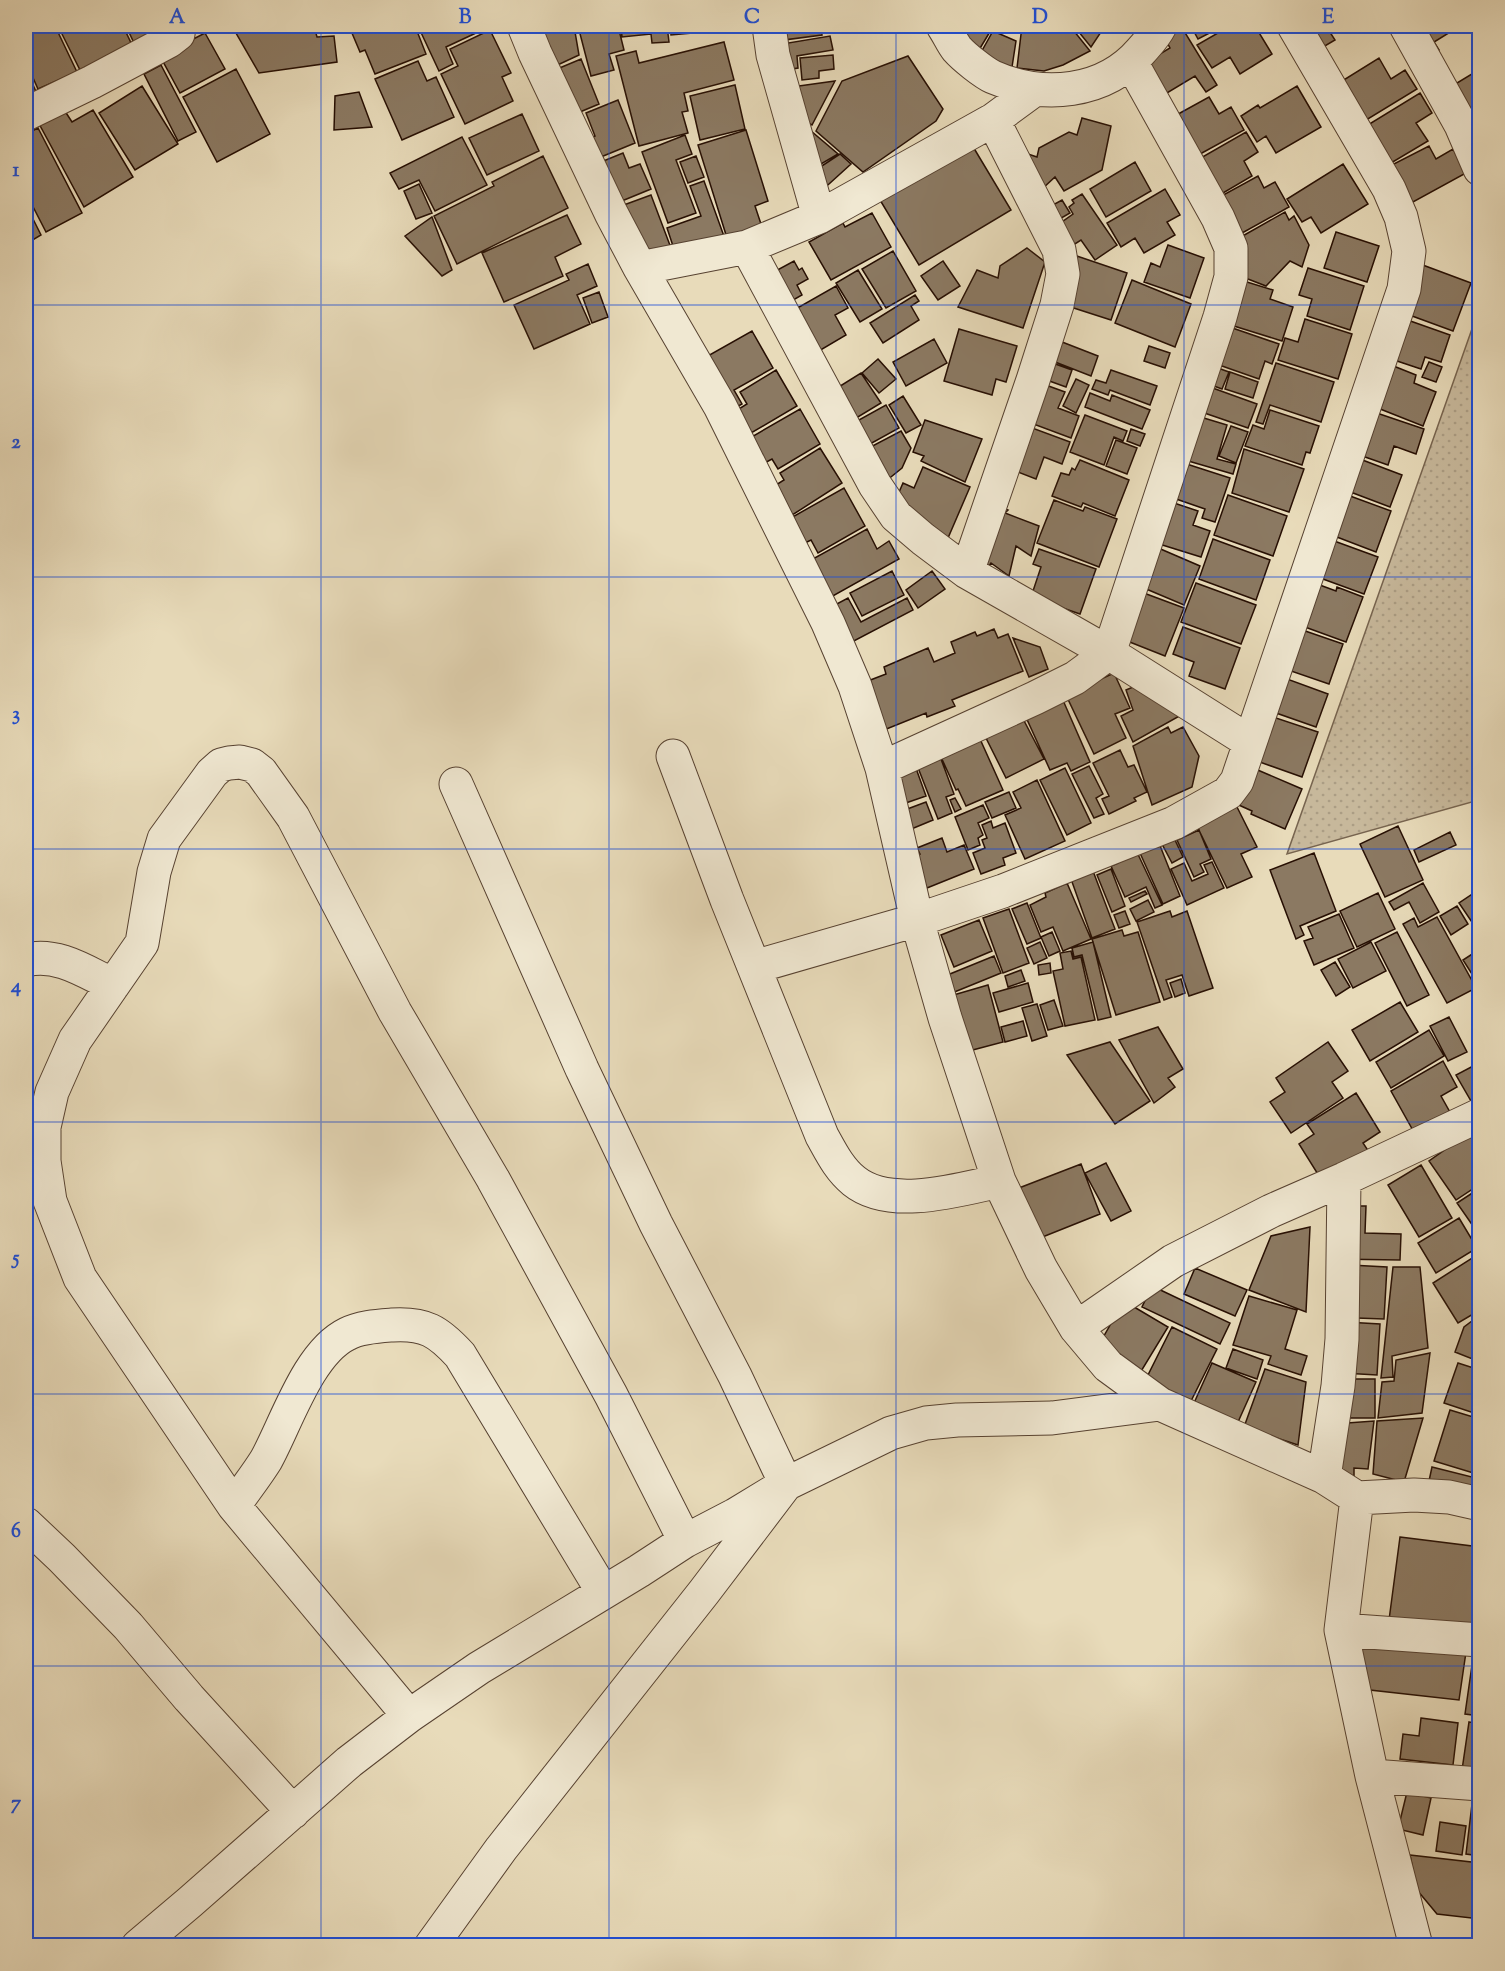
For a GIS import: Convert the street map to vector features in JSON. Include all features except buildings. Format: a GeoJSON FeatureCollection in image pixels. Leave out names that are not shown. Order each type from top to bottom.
{"type":"FeatureCollection","features":[{"type":"Feature","properties":{"kind":"street"},"geometry":{"type":"LineString","coordinates":[[26,114],[169,41],[178,34],[179,26]]}},
{"type":"Feature","properties":{"kind":"street"},"geometry":{"type":"LineString","coordinates":[[524,26],[611,213],[720,406],[828,623],[855,686],[882,768],[917,920],[945,1018],[999,1181],[1041,1269],[1076,1328],[1108,1366],[1160,1404],[1324,1477],[1357,1498],[1449,1497],[1479,1504]]}},
{"type":"Feature","properties":{"kind":"street"},"geometry":{"type":"LineString","coordinates":[[769,26],[773,55],[819,217]]}},
{"type":"Feature","properties":{"kind":"street"},"geometry":{"type":"LineString","coordinates":[[943,26],[957,49],[992,77],[1034,90],[1069,90],[1102,80],[1131,62],[1156,34],[1160,26]]}},
{"type":"Feature","properties":{"kind":"street"},"geometry":{"type":"LineString","coordinates":[[754,967],[917,920],[1013,887],[1174,823],[1228,793],[1237,781],[1404,289],[1409,251],[1401,217],[1389,189],[1294,26]]}},
{"type":"Feature","properties":{"kind":"street"},"geometry":{"type":"LineString","coordinates":[[1406,26],[1461,125],[1479,169]]}},
{"type":"Feature","properties":{"kind":"street"},"geometry":{"type":"LineString","coordinates":[[882,768],[1075,678],[1109,653],[1232,277],[1232,248],[1218,218],[1131,62]]}},
{"type":"Feature","properties":{"kind":"street"},"geometry":{"type":"LineString","coordinates":[[640,268],[747,247],[819,217],[993,120],[1034,90]]}},
{"type":"Feature","properties":{"kind":"street"},"geometry":{"type":"LineString","coordinates":[[968,572],[1057,306],[1063,274],[1059,250],[993,120]]}},
{"type":"Feature","properties":{"kind":"street"},"geometry":{"type":"LineString","coordinates":[[747,247],[875,485],[896,516],[968,572],[1109,653],[1250,742]]}},
{"type":"Feature","properties":{"kind":"street"},"geometry":{"type":"LineString","coordinates":[[673,756],[822,1136],[841,1169],[868,1190],[908,1196],[936,1194],[999,1181]]}},
{"type":"Feature","properties":{"kind":"street"},"geometry":{"type":"LineString","coordinates":[[409,1716],[234,1506],[80,1278],[50,1201],[44,1161],[44,1127],[52,1092],[75,1040],[142,943],[154,872],[164,839],[212,773],[221,765],[240,762],[252,765],[261,772],[293,817],[395,1012],[493,1179],[611,1395],[685,1541]]}},
{"type":"Feature","properties":{"kind":"street"},"geometry":{"type":"LineString","coordinates":[[456,784],[582,1069],[656,1224],[735,1376],[786,1484]]}},
{"type":"Feature","properties":{"kind":"street"},"geometry":{"type":"LineString","coordinates":[[26,960],[47,958],[66,962],[113,985]]}},
{"type":"Feature","properties":{"kind":"street"},"geometry":{"type":"LineString","coordinates":[[1076,1328],[1173,1261],[1271,1211],[1479,1115]]}},
{"type":"Feature","properties":{"kind":"street"},"geometry":{"type":"LineString","coordinates":[[1324,1477],[1338,1386],[1342,1339],[1344,1179]]}},
{"type":"Feature","properties":{"kind":"street"},"geometry":{"type":"LineString","coordinates":[[234,1506],[266,1460],[301,1388],[326,1351],[346,1334],[371,1327],[419,1325],[435,1331],[460,1355],[603,1592]]}},
{"type":"Feature","properties":{"kind":"street"},"geometry":{"type":"LineString","coordinates":[[138,1946],[349,1762],[409,1716],[479,1668],[685,1541],[735,1515],[786,1484],[891,1433],[926,1423],[1052,1418],[1160,1404]]}},
{"type":"Feature","properties":{"kind":"street"},"geometry":{"type":"LineString","coordinates":[[431,1946],[501,1849],[704,1592],[786,1484]]}},
{"type":"Feature","properties":{"kind":"street"},"geometry":{"type":"LineString","coordinates":[[1357,1498],[1341,1629],[1372,1776],[1416,1946]]}},
{"type":"Feature","properties":{"kind":"street"},"geometry":{"type":"LineString","coordinates":[[26,1524],[128,1626],[189,1698],[293,1812]]}},
{"type":"Feature","properties":{"kind":"street"},"geometry":{"type":"LineString","coordinates":[[1341,1629],[1479,1640]]}},
{"type":"Feature","properties":{"kind":"street"},"geometry":{"type":"LineString","coordinates":[[1372,1776],[1479,1784]]}},
{"type":"Feature","properties":{"kind":"shaded area"},"geometry":{"type":"Polygon","coordinates":[[[1479,309],[1479,800],[1287,854],[1479,309]]]}}]}
